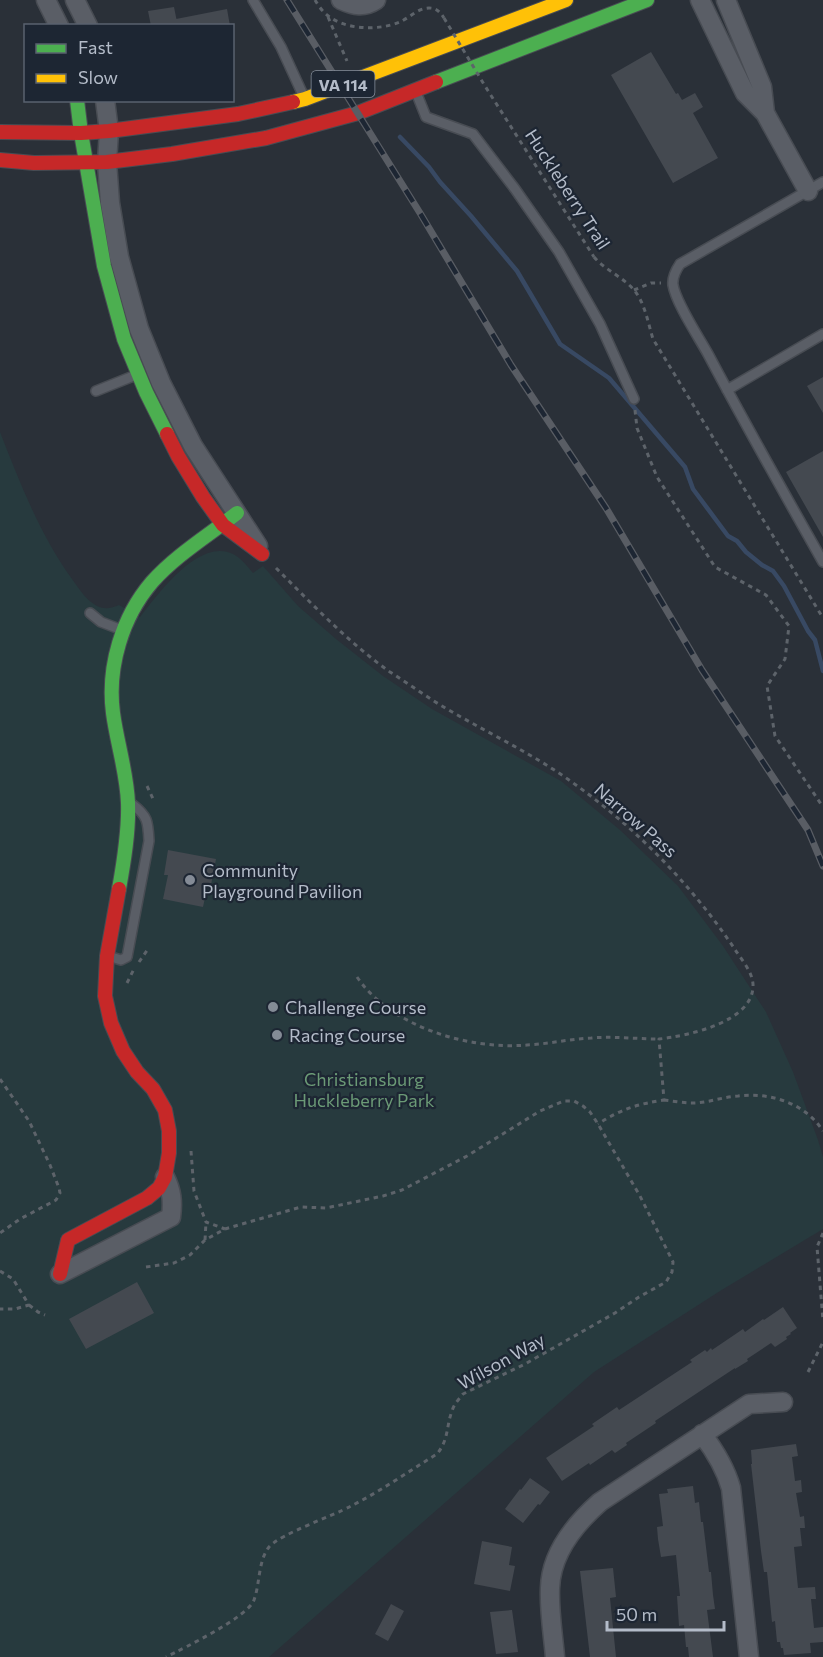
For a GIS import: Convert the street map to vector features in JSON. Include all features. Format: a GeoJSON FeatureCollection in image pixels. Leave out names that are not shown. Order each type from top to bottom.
{"type":"FeatureCollection","features":[{"type":"Feature","properties":{"kind":"street"},"geometry":{"type":"LineString","coordinates":[[46,0],[58,24]]}},
{"type":"Feature","properties":{"kind":"street"},"geometry":{"type":"LineString","coordinates":[[75,0],[87,24]]}},
{"type":"Feature","properties":{"kind":"street"},"geometry":{"type":"LineString","coordinates":[[341,0],[354,6],[370,4],[376,0]]}},
{"type":"Feature","properties":{"kind":"street","name":"VA 114"},"geometry":{"type":"LineString","coordinates":[[0,132],[109,131],[238,114],[305,99],[566,0]]}},
{"type":"Feature","properties":{"kind":"street","name":"VA 114"},"geometry":{"type":"LineString","coordinates":[[0,160],[34,164],[86,164],[172,154],[266,138],[358,113],[647,0]]}},
{"type":"Feature","properties":{"kind":"street"},"geometry":{"type":"LineString","coordinates":[[700,0],[745,93],[765,113],[816,187]]}},
{"type":"Feature","properties":{"kind":"street"},"geometry":{"type":"LineString","coordinates":[[726,0],[762,87],[765,113]]}},
{"type":"Feature","properties":{"kind":"street"},"geometry":{"type":"LineString","coordinates":[[77,102],[104,266],[124,339],[138,374],[178,456],[203,497],[223,525],[266,557]]}},
{"type":"Feature","properties":{"kind":"street"},"geometry":{"type":"LineString","coordinates":[[105,102],[109,131],[107,162],[110,203],[119,256],[139,329],[161,382],[193,446],[266,557]]}},
{"type":"Feature","properties":{"kind":"street"},"geometry":{"type":"LineString","coordinates":[[60,1274],[68,1240],[147,1198],[159,1188],[165,1177],[169,1153],[169,1131],[165,1110],[153,1089],[137,1072],[123,1051],[111,1023],[105,996],[107,956],[124,862],[128,821],[128,801],[113,711],[112,685],[115,663],[128,620],[139,599],[153,581],[170,564],[237,513]]}},
{"type":"Feature","properties":{"kind":"street"},"geometry":{"type":"LineString","coordinates":[[60,1274],[171,1217],[173,1200],[165,1177]]}},
{"type":"Feature","properties":{"kind":"street"},"geometry":{"type":"LineString","coordinates":[[555,1657],[549,1586],[555,1563],[566,1540],[581,1519],[600,1502],[748,1404],[783,1402]]}},
{"type":"Feature","properties":{"kind":"street"},"geometry":{"type":"LineString","coordinates":[[702,1434],[719,1457],[731,1488],[749,1657]]}},
{"type":"Feature","properties":{"kind":"lane"},"geometry":{"type":"LineString","coordinates":[[253,0],[280,47],[305,99]]}},
{"type":"Feature","properties":{"kind":"lane"},"geometry":{"type":"LineString","coordinates":[[415,90],[426,117],[473,134],[515,189],[559,252],[600,324],[634,399]]}},
{"type":"Feature","properties":{"kind":"lane"},"geometry":{"type":"LineString","coordinates":[[816,187],[680,264],[674,273],[672,282],[675,292],[727,390],[823,562]]}},
{"type":"Feature","properties":{"kind":"lane"},"geometry":{"type":"LineString","coordinates":[[727,390],[823,334]]}},
{"type":"Feature","properties":{"kind":"lane"},"geometry":{"type":"LineString","coordinates":[[96,391],[138,374]]}},
{"type":"Feature","properties":{"kind":"lane"},"geometry":{"type":"LineString","coordinates":[[90,613],[101,622],[124,631]]}},
{"type":"Feature","properties":{"kind":"lane"},"geometry":{"type":"LineString","coordinates":[[107,956],[121,960],[127,957],[149,841],[148,822],[143,813],[128,801]]}},
{"type":"Feature","properties":{"kind":"path"},"geometry":{"type":"LineString","coordinates":[[315,0],[328,16],[346,60]]}},
{"type":"Feature","properties":{"kind":"path","name":"Huckleberry Trail"},"geometry":{"type":"LineString","coordinates":[[328,16],[340,22],[370,28],[386,27],[401,22],[423,9],[432,8],[439,11],[594,256],[634,290],[654,339],[823,618]]}},
{"type":"Feature","properties":{"kind":"path"},"geometry":{"type":"LineString","coordinates":[[634,290],[651,284]]}},
{"type":"Feature","properties":{"kind":"path"},"geometry":{"type":"LineString","coordinates":[[634,399],[637,428],[657,477],[715,567],[766,595],[789,626],[785,660],[767,686],[775,736],[823,807]]}},
{"type":"Feature","properties":{"kind":"path","name":"Narrow Pass"},"geometry":{"type":"LineString","coordinates":[[266,557],[330,623],[388,670],[445,708],[569,780],[624,823],[672,869],[714,919],[749,970],[753,983],[751,996],[745,1006],[728,1019],[682,1037],[591,1038],[526,1046],[506,1046],[462,1041],[420,1026],[403,1018],[369,993],[357,977]]}},
{"type":"Feature","properties":{"kind":"path"},"geometry":{"type":"LineString","coordinates":[[144,778],[154,801]]}},
{"type":"Feature","properties":{"kind":"path"},"geometry":{"type":"LineString","coordinates":[[125,993],[132,972],[148,949]]}},
{"type":"Feature","properties":{"kind":"path"},"geometry":{"type":"LineString","coordinates":[[659,1039],[664,1100]]}},
{"type":"Feature","properties":{"kind":"path"},"geometry":{"type":"LineString","coordinates":[[0,1079],[29,1121],[60,1193],[56,1200],[20,1219],[0,1233]]}},
{"type":"Feature","properties":{"kind":"path"},"geometry":{"type":"LineString","coordinates":[[598,1124],[614,1113],[630,1107],[664,1100],[693,1103],[738,1096],[761,1096],[783,1100],[804,1109],[816,1120],[823,1131]]}},
{"type":"Feature","properties":{"kind":"path","name":"Wilson Way"},"geometry":{"type":"LineString","coordinates":[[166,1657],[222,1626],[253,1603],[260,1568],[269,1548],[282,1538],[352,1505],[437,1454],[444,1446],[451,1411],[463,1394],[525,1364],[666,1282],[672,1272],[673,1262],[640,1196],[598,1124],[590,1112],[574,1101],[564,1101],[540,1111],[467,1156],[402,1190],[326,1208],[301,1207],[225,1229],[205,1240]]}},
{"type":"Feature","properties":{"kind":"path"},"geometry":{"type":"LineString","coordinates":[[146,1267],[174,1263],[190,1255],[205,1240],[206,1222]]}},
{"type":"Feature","properties":{"kind":"path"},"geometry":{"type":"LineString","coordinates":[[823,1233],[817,1247],[823,1321]]}},
{"type":"Feature","properties":{"kind":"path"},"geometry":{"type":"LineString","coordinates":[[0,1271],[13,1279],[29,1305],[45,1315]]}},
{"type":"Feature","properties":{"kind":"path"},"geometry":{"type":"LineString","coordinates":[[0,1309],[15,1309],[29,1305]]}},
{"type":"Feature","properties":{"kind":"path"},"geometry":{"type":"LineString","coordinates":[[808,1372],[823,1342]]}},
{"type":"Feature","properties":{"kind":"green space","name":"Christiansburg Huckleberry Park"},"geometry":{"type":"Polygon","coordinates":[[[0,432],[40,527],[77,587],[93,604],[106,608],[119,605],[140,617],[180,570],[207,553],[220,551],[233,554],[242,560],[253,573],[263,566],[298,606],[383,676],[432,709],[561,781],[620,830],[678,886],[723,946],[766,1012],[793,1072],[823,1157],[823,1229],[720,1291],[594,1372],[269,1657],[0,1657],[0,432]]]}},
{"type":"Feature","properties":{"kind":"building"},"geometry":{"type":"Polygon","coordinates":[[[174,7],[176,19],[227,9],[230,24],[151,24],[148,11],[174,7]]]}},
{"type":"Feature","properties":{"kind":"building"},"geometry":{"type":"Polygon","coordinates":[[[651,52],[682,100],[695,93],[703,107],[693,113],[718,158],[673,183],[611,75],[651,52]]]}},
{"type":"Feature","properties":{"kind":"building"},"geometry":{"type":"Polygon","coordinates":[[[823,377],[823,413],[807,386],[823,377]]]}},
{"type":"Feature","properties":{"kind":"building"},"geometry":{"type":"Polygon","coordinates":[[[823,451],[823,537],[786,472],[823,451]]]}},
{"type":"Feature","properties":{"kind":"building","name":"Community Playground Pavilion"},"geometry":{"type":"Polygon","coordinates":[[[168,850],[216,859],[211,885],[208,884],[203,907],[163,899],[168,875],[164,875],[168,850]]]}},
{"type":"Feature","properties":{"kind":"building"},"geometry":{"type":"Polygon","coordinates":[[[137,1282],[154,1313],[86,1349],[69,1319],[137,1282]]]}},
{"type":"Feature","properties":{"kind":"building"},"geometry":{"type":"Polygon","coordinates":[[[783,1307],[797,1328],[786,1337],[787,1339],[775,1347],[771,1343],[747,1359],[748,1361],[655,1421],[656,1423],[615,1453],[612,1450],[562,1481],[546,1458],[594,1426],[592,1424],[617,1407],[619,1410],[692,1362],[690,1360],[705,1350],[707,1352],[711,1348],[712,1350],[743,1329],[745,1332],[783,1307]]]}},
{"type":"Feature","properties":{"kind":"building"},"geometry":{"type":"Polygon","coordinates":[[[796,1444],[798,1456],[792,1457],[795,1481],[801,1480],[802,1492],[796,1493],[800,1517],[804,1516],[805,1528],[800,1528],[802,1546],[794,1547],[798,1588],[815,1587],[816,1599],[811,1599],[814,1628],[823,1627],[823,1642],[810,1643],[811,1653],[784,1655],[780,1642],[777,1642],[775,1621],[772,1622],[767,1572],[764,1572],[761,1551],[751,1450],[796,1444]]]}},
{"type":"Feature","properties":{"kind":"building"},"geometry":{"type":"Polygon","coordinates":[[[530,1478],[550,1492],[523,1523],[505,1509],[530,1478]]]}},
{"type":"Feature","properties":{"kind":"building"},"geometry":{"type":"Polygon","coordinates":[[[693,1486],[695,1503],[699,1502],[709,1572],[711,1572],[715,1609],[707,1610],[713,1657],[689,1657],[684,1625],[679,1626],[677,1596],[680,1596],[676,1555],[661,1557],[658,1539],[657,1527],[663,1526],[659,1494],[668,1493],[667,1489],[693,1486]]]}},
{"type":"Feature","properties":{"kind":"building"},"geometry":{"type":"Polygon","coordinates":[[[482,1541],[512,1547],[509,1565],[515,1566],[510,1591],[474,1584],[482,1541]]]}},
{"type":"Feature","properties":{"kind":"building"},"geometry":{"type":"Polygon","coordinates":[[[613,1568],[616,1597],[610,1598],[616,1657],[590,1657],[580,1571],[613,1568]]]}},
{"type":"Feature","properties":{"kind":"building"},"geometry":{"type":"Polygon","coordinates":[[[391,1604],[404,1611],[388,1641],[375,1634],[391,1604]]]}},
{"type":"Feature","properties":{"kind":"building"},"geometry":{"type":"Polygon","coordinates":[[[512,1610],[518,1652],[496,1654],[490,1612],[512,1610]]]}},
{"type":"Feature","properties":{"kind":"waterway"},"geometry":{"type":"LineString","coordinates":[[400,137],[429,167],[517,271],[560,344],[609,378],[685,467],[693,489],[728,536],[737,541],[762,565],[773,571],[815,640],[823,671]]}},
{"type":"Feature","properties":{"kind":"railway"},"geometry":{"type":"LineString","coordinates":[[287,0],[420,213],[511,365],[606,508],[702,670],[808,830],[823,866]]}},
{"type":"Feature","properties":{"kind":"traffic: fast"},"geometry":{"type":"LineString","coordinates":[[436,82],[647,0]]}},
{"type":"Feature","properties":{"kind":"traffic: fast"},"geometry":{"type":"LineString","coordinates":[[77,102],[104,266],[124,339],[146,392],[167,434]]}},
{"type":"Feature","properties":{"kind":"traffic: fast"},"geometry":{"type":"LineString","coordinates":[[119,889],[126,846],[128,814],[126,780],[113,713],[112,696],[112,678],[119,643],[132,611],[161,572],[237,513]]}},
{"type":"Feature","properties":{"kind":"traffic: slow"},"geometry":{"type":"LineString","coordinates":[[293,102],[566,0]]}},
{"type":"Feature","properties":{"kind":"traffic: jam"},"geometry":{"type":"LineString","coordinates":[[0,160],[34,163],[107,162],[266,138],[358,113],[436,82]]}},
{"type":"Feature","properties":{"kind":"traffic: jam"},"geometry":{"type":"LineString","coordinates":[[0,132],[109,131],[238,114],[293,102]]}},
{"type":"Feature","properties":{"kind":"traffic: jam"},"geometry":{"type":"LineString","coordinates":[[167,434],[203,497],[223,525],[262,554]]}},
{"type":"Feature","properties":{"kind":"traffic: jam"},"geometry":{"type":"LineString","coordinates":[[60,1274],[68,1240],[147,1198],[159,1188],[165,1177],[169,1153],[169,1131],[165,1110],[153,1089],[137,1072],[123,1051],[111,1023],[105,996],[107,956],[119,889]]}},
{"type":"Feature","properties":{"kind":"place","name":"Community Playground Pavilion"},"geometry":{"type":"Point","coordinates":[190,880]}},
{"type":"Feature","properties":{"kind":"place","name":"Challenge Course"},"geometry":{"type":"Point","coordinates":[273,1007]}},
{"type":"Feature","properties":{"kind":"place","name":"Racing Course"},"geometry":{"type":"Point","coordinates":[277,1035]}}]}
